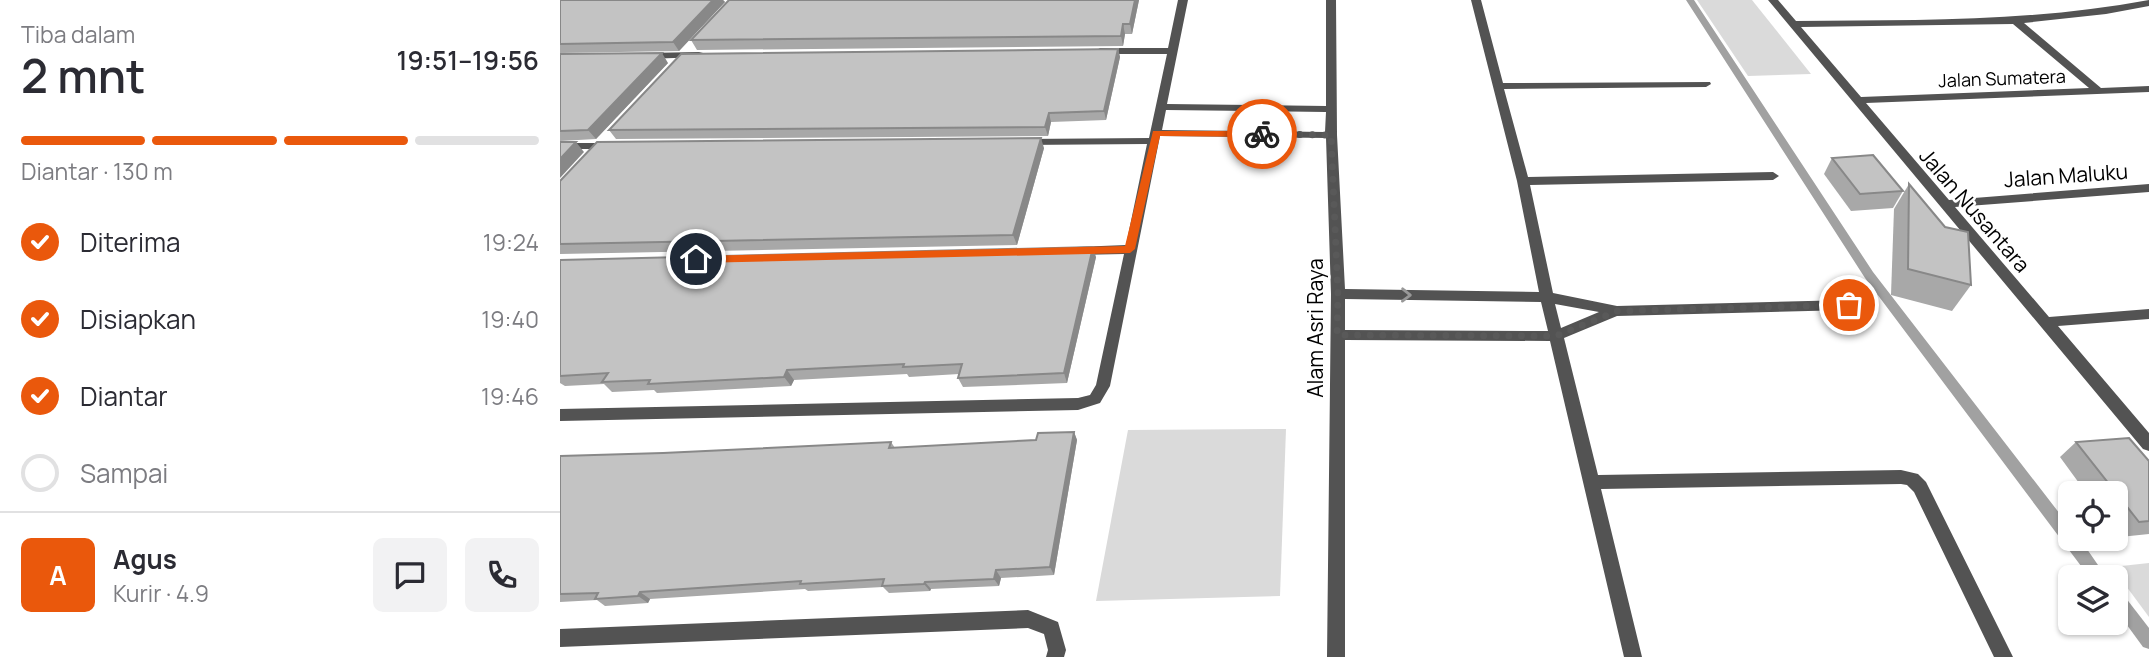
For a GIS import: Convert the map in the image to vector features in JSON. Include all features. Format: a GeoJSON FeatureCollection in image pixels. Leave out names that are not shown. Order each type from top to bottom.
{"type":"FeatureCollection","features":[{"type":"Feature","properties":{"kind":"street"},"geometry":{"type":"LineString","coordinates":[[560,415],[1078,404],[1095,399],[1103,386],[1183,0]]}},
{"type":"Feature","properties":{"kind":"street","name":"Alam Asri Raya"},"geometry":{"type":"LineString","coordinates":[[1331,0],[1331,135],[1338,295],[1336,657]]}},
{"type":"Feature","properties":{"kind":"street"},"geometry":{"type":"LineString","coordinates":[[1476,0],[1523,181],[1556,336],[1633,657]]}},
{"type":"Feature","properties":{"kind":"street","name":"Jalan Nusantara"},"geometry":{"type":"LineString","coordinates":[[1773,0],[2149,444]]}},
{"type":"Feature","properties":{"kind":"street"},"geometry":{"type":"LineString","coordinates":[[1794,24],[2015,20],[2105,13],[2149,3]]}},
{"type":"Feature","properties":{"kind":"street"},"geometry":{"type":"LineString","coordinates":[[2015,20],[2100,92]]}},
{"type":"Feature","properties":{"kind":"street"},"geometry":{"type":"LineString","coordinates":[[673,65],[691,46]]}},
{"type":"Feature","properties":{"kind":"street"},"geometry":{"type":"LineString","coordinates":[[1091,51],[1172,51]]}},
{"type":"Feature","properties":{"kind":"street"},"geometry":{"type":"LineString","coordinates":[[628,57],[709,55]]}},
{"type":"Feature","properties":{"kind":"street"},"geometry":{"type":"LineString","coordinates":[[1500,86],[1706,84]]}},
{"type":"Feature","properties":{"kind":"street","name":"Jalan Sumatera"},"geometry":{"type":"LineString","coordinates":[[1856,100],[2149,89]]}},
{"type":"Feature","properties":{"kind":"street"},"geometry":{"type":"LineString","coordinates":[[1161,107],[1332,109]]}},
{"type":"Feature","properties":{"kind":"street"},"geometry":{"type":"LineString","coordinates":[[1015,142],[1331,135]]}},
{"type":"Feature","properties":{"kind":"street"},"geometry":{"type":"LineString","coordinates":[[595,150],[608,136]]}},
{"type":"Feature","properties":{"kind":"street"},"geometry":{"type":"LineString","coordinates":[[560,146],[595,150],[627,146]]}},
{"type":"Feature","properties":{"kind":"street"},"geometry":{"type":"LineString","coordinates":[[1523,181],[1773,176]]}},
{"type":"Feature","properties":{"kind":"street","name":"Jalan Maluku"},"geometry":{"type":"LineString","coordinates":[[1944,204],[2149,188]]}},
{"type":"Feature","properties":{"kind":"street"},"geometry":{"type":"LineString","coordinates":[[1060,251],[1130,249]]}},
{"type":"Feature","properties":{"kind":"street"},"geometry":{"type":"LineString","coordinates":[[1338,295],[1547,297],[1617,311],[1849,305]]}},
{"type":"Feature","properties":{"kind":"street"},"geometry":{"type":"LineString","coordinates":[[1337,335],[1556,336],[1617,311]]}},
{"type":"Feature","properties":{"kind":"street"},"geometry":{"type":"LineString","coordinates":[[2046,322],[2149,314]]}},
{"type":"Feature","properties":{"kind":"street"},"geometry":{"type":"LineString","coordinates":[[1591,482],[1901,477],[1912,479],[1920,487],[2004,657]]}},
{"type":"Feature","properties":{"kind":"street"},"geometry":{"type":"LineString","coordinates":[[560,638],[1028,619],[1052,628],[1057,650],[1055,657]]}},
{"type":"Feature","properties":{"kind":"shaded area"},"geometry":{"type":"Polygon","coordinates":[[[1697,0],[1752,0],[1811,74],[1748,76],[1697,0]]]}},
{"type":"Feature","properties":{"kind":"shaded area"},"geometry":{"type":"Polygon","coordinates":[[[1286,429],[1280,596],[1096,601],[1128,430],[1286,429]]]}},
{"type":"Feature","properties":{"kind":"shaded area"},"geometry":{"type":"Polygon","coordinates":[[[2149,563],[2149,617],[2128,589],[2128,565],[2149,563]]]}},
{"type":"Feature","properties":{"kind":"building"},"geometry":{"type":"Polygon","coordinates":[[[560,0],[713,0],[673,42],[560,44],[560,0]]]}},
{"type":"Feature","properties":{"kind":"building"},"geometry":{"type":"Polygon","coordinates":[[[729,0],[1135,0],[1130,24],[1123,24],[1121,36],[691,40],[729,0]]]}},
{"type":"Feature","properties":{"kind":"building"},"geometry":{"type":"Polygon","coordinates":[[[1118,49],[1104,111],[1049,113],[1045,127],[609,130],[681,54],[1118,49]]]}},
{"type":"Feature","properties":{"kind":"building"},"geometry":{"type":"Polygon","coordinates":[[[662,53],[588,130],[560,131],[560,54],[662,53]]]}},
{"type":"Feature","properties":{"kind":"building"},"geometry":{"type":"Polygon","coordinates":[[[1041,138],[1013,235],[560,244],[560,181],[597,142],[1041,138]]]}},
{"type":"Feature","properties":{"kind":"building"},"geometry":{"type":"Polygon","coordinates":[[[560,142],[576,142],[560,159],[560,142]]]}},
{"type":"Feature","properties":{"kind":"building"},"geometry":{"type":"Polygon","coordinates":[[[1873,155],[1903,191],[1860,194],[1832,158],[1873,155]]]}},
{"type":"Feature","properties":{"kind":"building"},"geometry":{"type":"Polygon","coordinates":[[[1909,184],[1945,227],[1968,232],[1971,285],[1908,269],[1909,184]]]}},
{"type":"Feature","properties":{"kind":"building"},"geometry":{"type":"Polygon","coordinates":[[[1093,247],[1064,373],[958,378],[962,364],[903,367],[904,364],[787,370],[784,377],[648,384],[650,380],[602,382],[608,373],[560,376],[560,260],[1093,247]]]}},
{"type":"Feature","properties":{"kind":"building"},"geometry":{"type":"Polygon","coordinates":[[[1074,432],[1050,567],[996,570],[994,579],[924,584],[882,586],[884,579],[800,584],[801,581],[640,592],[638,596],[595,599],[598,593],[560,594],[560,456],[891,442],[889,448],[1036,440],[1038,433],[1074,432]]]}},
{"type":"Feature","properties":{"kind":"building"},"geometry":{"type":"Polygon","coordinates":[[[2129,438],[2149,461],[2149,521],[2139,522],[2128,508],[2128,481],[2107,481],[2076,442],[2129,438]]]}},
{"type":"Feature","properties":{"kind":"waterway"},"geometry":{"type":"LineString","coordinates":[[1690,0],[1869,275],[2058,522]]}},
{"type":"Feature","properties":{"kind":"waterway"},"geometry":{"type":"LineString","coordinates":[[2080,551],[2090,565]]}},
{"type":"Feature","properties":{"kind":"waterway"},"geometry":{"type":"LineString","coordinates":[[2128,614],[2149,641]]}},
{"type":"Feature","properties":{"kind":"way so far"},"geometry":{"type":"LineString","coordinates":[[1262,134],[1331,135],[1338,295],[1337,335],[1556,336],[1617,311],[1849,305]]}},
{"type":"Feature","properties":{"kind":"route"},"geometry":{"type":"LineString","coordinates":[[696,259],[1130,249],[1156,133],[1262,134]]}}]}
